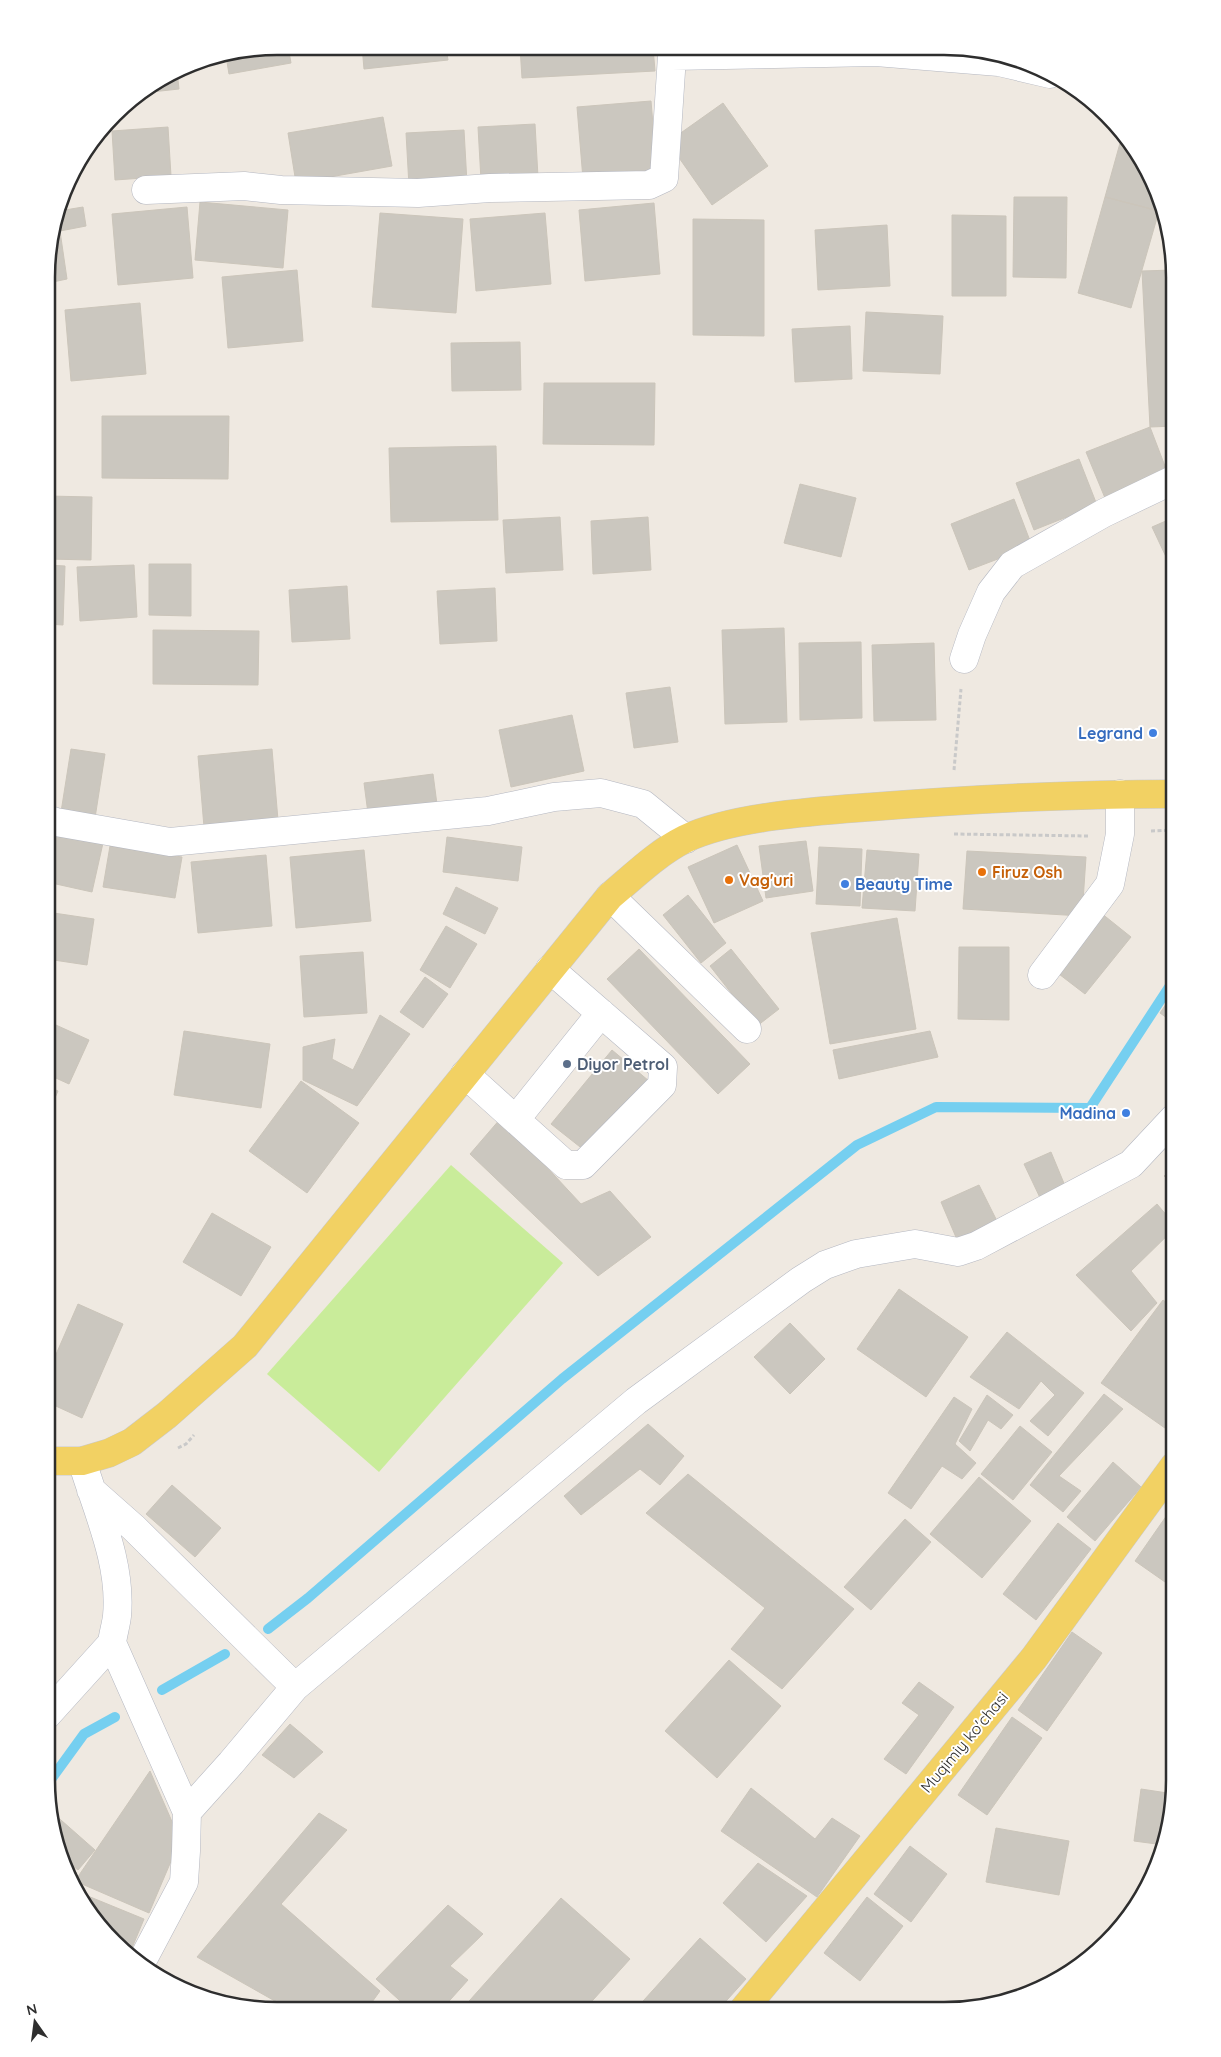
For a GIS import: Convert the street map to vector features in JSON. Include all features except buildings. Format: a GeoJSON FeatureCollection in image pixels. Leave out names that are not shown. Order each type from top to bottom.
{"type":"FeatureCollection","features":[{"type":"Feature","properties":{"kind":"main road"},"geometry":{"type":"LineString","coordinates":[[55,1461],[82,1461],[109,1453],[132,1442],[167,1415],[245,1346],[610,896],[663,852],[686,839],[720,827],[831,810],[952,801],[1120,794],[1166,794]]}},
{"type":"Feature","properties":{"kind":"main road","name":"Muqimiy ko'chasi"},"geometry":{"type":"LineString","coordinates":[[750,2002],[1034,1658],[1166,1477]]}},
{"type":"Feature","properties":{"kind":"street"},"geometry":{"type":"LineString","coordinates":[[146,190],[244,186],[281,190],[418,193],[500,188],[649,185],[664,178],[671,55]]}},
{"type":"Feature","properties":{"kind":"street"},"geometry":{"type":"LineString","coordinates":[[913,55],[997,62]]}},
{"type":"Feature","properties":{"kind":"street"},"geometry":{"type":"LineString","coordinates":[[964,659],[972,635],[991,592],[1012,565],[1104,513],[1166,483]]}},
{"type":"Feature","properties":{"kind":"street"},"geometry":{"type":"LineString","coordinates":[[55,822],[170,842],[488,811],[554,797],[601,793],[643,804],[686,839]]}},
{"type":"Feature","properties":{"kind":"street"},"geometry":{"type":"LineString","coordinates":[[1042,975],[1110,884],[1120,834],[1120,794]]}},
{"type":"Feature","properties":{"kind":"street"},"geometry":{"type":"LineString","coordinates":[[610,896],[747,1029]]}},
{"type":"Feature","properties":{"kind":"street"},"geometry":{"type":"LineString","coordinates":[[465,1074],[566,1165],[583,1165],[662,1086],[663,1067],[550,969]]}},
{"type":"Feature","properties":{"kind":"street"},"geometry":{"type":"LineString","coordinates":[[516,1119],[601,1013]]}},
{"type":"Feature","properties":{"kind":"street"},"geometry":{"type":"LineString","coordinates":[[186,1812],[231,1763],[295,1687],[636,1401],[801,1280],[824,1265],[856,1254],[915,1244],[958,1252],[976,1246],[1131,1164],[1166,1127]]}},
{"type":"Feature","properties":{"kind":"street"},"geometry":{"type":"LineString","coordinates":[[55,1706],[112,1643],[117,1616],[116,1580],[109,1544],[82,1461]]}},
{"type":"Feature","properties":{"kind":"street"},"geometry":{"type":"LineString","coordinates":[[91,1489],[134,1528],[295,1687]]}},
{"type":"Feature","properties":{"kind":"street"},"geometry":{"type":"LineString","coordinates":[[112,1643],[186,1812],[184,1882],[144,1957]]}},
{"type":"Feature","properties":{"kind":"path"},"geometry":{"type":"LineString","coordinates":[[952,801],[964,659]]}},
{"type":"Feature","properties":{"kind":"green space"},"geometry":{"type":"Polygon","coordinates":[[[451,1165],[563,1263],[379,1472],[267,1374],[451,1165]]]}},
{"type":"Feature","properties":{"kind":"waterway"},"geometry":{"type":"LineString","coordinates":[[268,1629],[308,1598],[562,1379],[857,1145],[936,1107],[1090,1108],[1166,992]]}},
{"type":"Feature","properties":{"kind":"waterway"},"geometry":{"type":"LineString","coordinates":[[162,1690],[225,1654]]}},
{"type":"Feature","properties":{"kind":"waterway"},"geometry":{"type":"LineString","coordinates":[[55,1774],[84,1734],[115,1717]]}},
{"type":"Feature","properties":{"kind":"place","name":"Legrand"},"geometry":{"type":"Point","coordinates":[1153,733]}},
{"type":"Feature","properties":{"kind":"place","name":"Firuz Osh"},"geometry":{"type":"Point","coordinates":[982,872]}},
{"type":"Feature","properties":{"kind":"place","name":"Vag'uri"},"geometry":{"type":"Point","coordinates":[729,880]}},
{"type":"Feature","properties":{"kind":"place","name":"Beauty Time"},"geometry":{"type":"Point","coordinates":[845,884]}},
{"type":"Feature","properties":{"kind":"place","name":"Diyor Petrol"},"geometry":{"type":"Point","coordinates":[567,1064]}},
{"type":"Feature","properties":{"kind":"place","name":"Madina"},"geometry":{"type":"Point","coordinates":[1126,1113]}}]}
